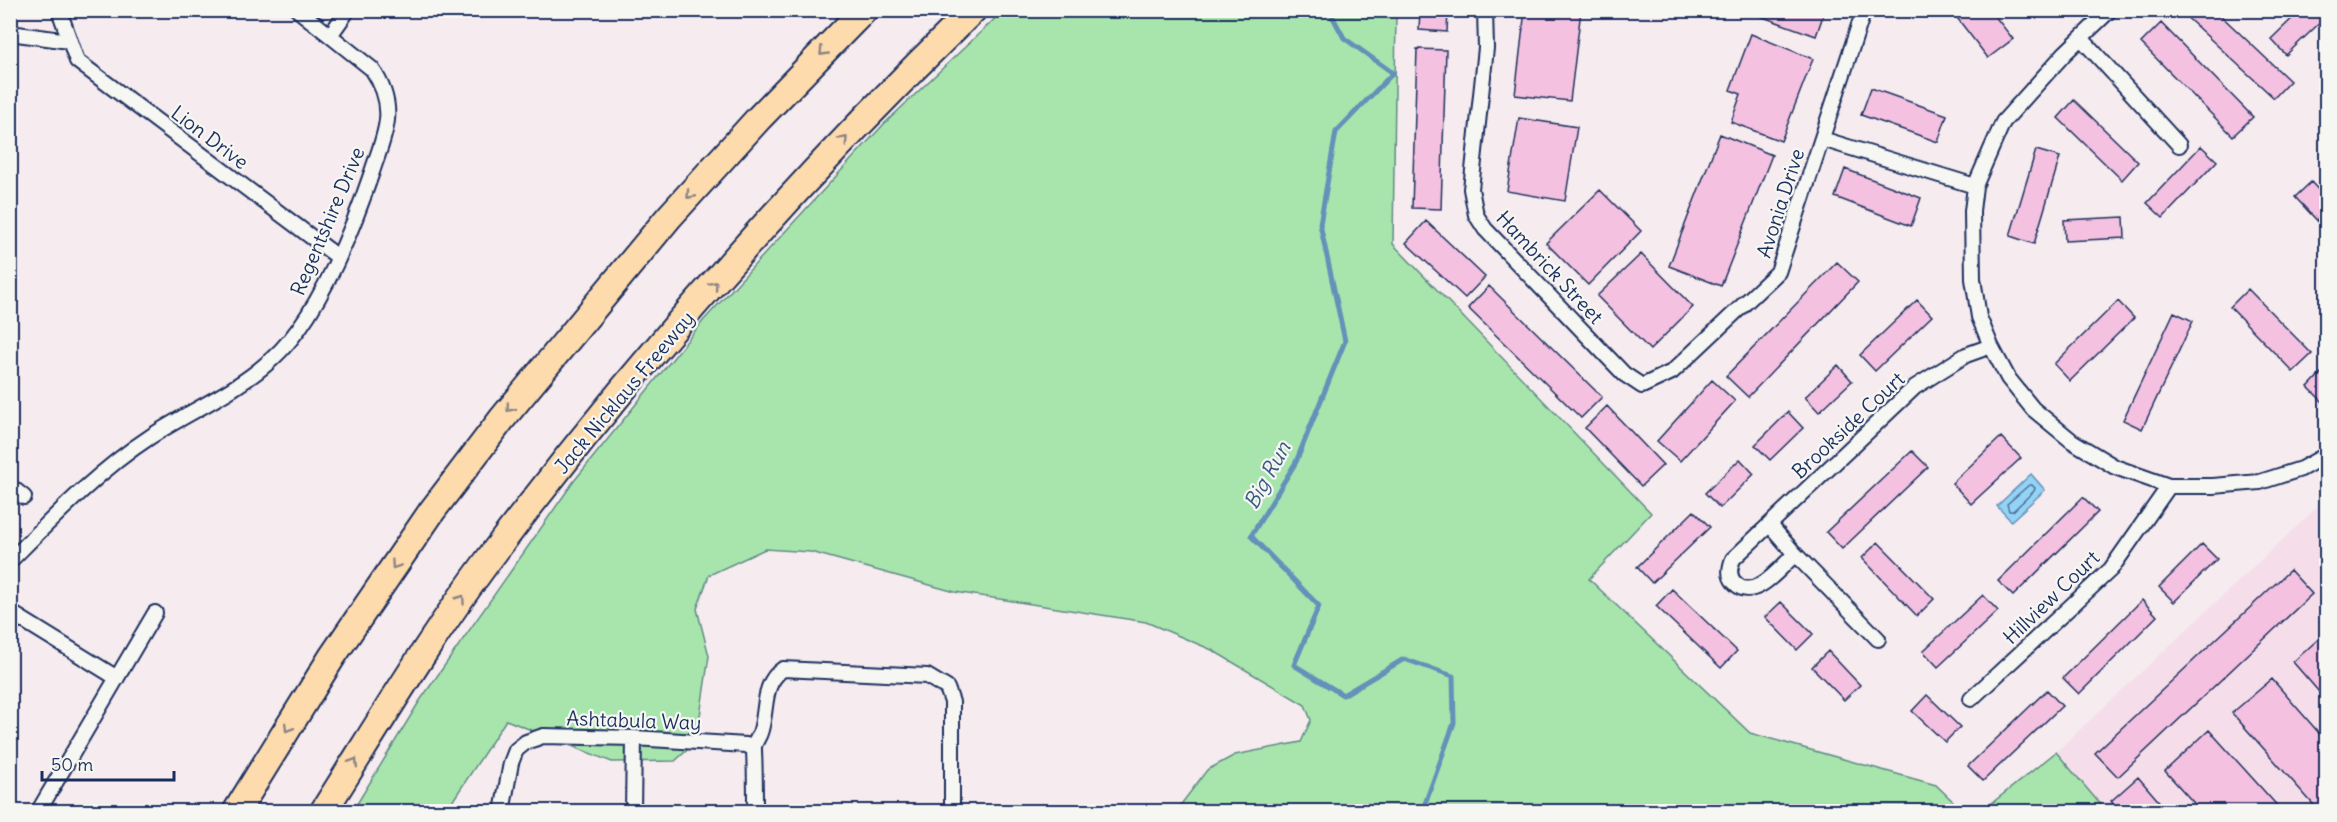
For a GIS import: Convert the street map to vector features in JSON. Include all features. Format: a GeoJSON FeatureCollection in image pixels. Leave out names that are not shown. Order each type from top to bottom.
{"type":"FeatureCollection","features":[{"type":"Feature","properties":{"kind":"highway"},"geometry":{"type":"LineString","coordinates":[[237,812],[332,657],[432,511],[502,418],[669,217],[759,118],[864,10]]}},
{"type":"Feature","properties":{"kind":"highway","name":"Jack Nicklaus Freeway"},"geometry":{"type":"LineString","coordinates":[[323,812],[430,643],[497,549],[607,409],[822,163],[973,10]]}},
{"type":"Feature","properties":{"kind":"street","name":"Lion Drive"},"geometry":{"type":"LineString","coordinates":[[59,10],[77,62],[338,257]]}},
{"type":"Feature","properties":{"kind":"street","name":"Regentshire Drive"},"geometry":{"type":"LineString","coordinates":[[10,561],[113,464],[150,437],[237,385],[272,359],[306,319],[338,257],[366,191],[387,122],[387,107],[380,81],[372,69],[331,34],[298,10]]}},
{"type":"Feature","properties":{"kind":"street"},"geometry":{"type":"LineString","coordinates":[[331,34],[348,10]]}},
{"type":"Feature","properties":{"kind":"street","name":"Hambrick Street"},"geometry":{"type":"LineString","coordinates":[[1485,10],[1486,48],[1471,189],[1476,215],[1485,229],[1624,374],[1642,386]]}},
{"type":"Feature","properties":{"kind":"street","name":"Avonia Drive"},"geometry":{"type":"LineString","coordinates":[[1642,386],[1672,372],[1778,272],[1864,10]]}},
{"type":"Feature","properties":{"kind":"street"},"geometry":{"type":"LineString","coordinates":[[2110,10],[2065,52],[2003,122],[1975,186],[1972,211],[1973,279],[1979,317],[1991,346],[2008,378],[2033,410],[2072,441],[2115,467],[2169,486],[2213,486],[2260,482],[2301,469],[2326,455]]}},
{"type":"Feature","properties":{"kind":"street"},"geometry":{"type":"LineString","coordinates":[[10,33],[69,41]]}},
{"type":"Feature","properties":{"kind":"street"},"geometry":{"type":"LineString","coordinates":[[2080,38],[2179,145]]}},
{"type":"Feature","properties":{"kind":"street"},"geometry":{"type":"LineString","coordinates":[[1822,139],[1975,186]]}},
{"type":"Feature","properties":{"kind":"street","name":"Brookside Court"},"geometry":{"type":"LineString","coordinates":[[1795,554],[1760,586],[1750,589],[1740,587],[1732,580],[1730,569],[1733,560],[1915,387],[1966,356],[1991,346]]}},
{"type":"Feature","properties":{"kind":"street"},"geometry":{"type":"LineString","coordinates":[[10,486],[24,497]]}},
{"type":"Feature","properties":{"kind":"street","name":"Hillview Court"},"geometry":{"type":"LineString","coordinates":[[1971,699],[2111,569],[2169,486]]}},
{"type":"Feature","properties":{"kind":"street"},"geometry":{"type":"LineString","coordinates":[[1770,525],[1878,639]]}},
{"type":"Feature","properties":{"kind":"street"},"geometry":{"type":"LineString","coordinates":[[10,612],[117,678]]}},
{"type":"Feature","properties":{"kind":"street"},"geometry":{"type":"LineString","coordinates":[[38,812],[155,613]]}},
{"type":"Feature","properties":{"kind":"street"},"geometry":{"type":"LineString","coordinates":[[755,812],[753,748],[761,732],[768,685],[774,675],[783,669],[927,676],[947,688],[952,702],[952,812]]}},
{"type":"Feature","properties":{"kind":"street","name":"Ashtabula Way"},"geometry":{"type":"LineString","coordinates":[[502,812],[511,763],[516,750],[526,742],[543,736],[634,738],[746,745],[753,748]]}},
{"type":"Feature","properties":{"kind":"street"},"geometry":{"type":"LineString","coordinates":[[633,812],[634,738]]}},
{"type":"Feature","properties":{"kind":"shaded area"},"geometry":{"type":"Polygon","coordinates":[[[2326,499],[2326,811],[2106,811],[2056,752],[2326,499]]]}},
{"type":"Feature","properties":{"kind":"green space"},"geometry":{"type":"Polygon","coordinates":[[[1004,10],[1396,11],[1393,244],[1651,513],[1589,579],[1750,733],[1936,785],[1963,811],[1176,811],[1207,770],[1235,755],[1301,742],[1311,720],[1305,705],[1212,650],[1146,622],[955,592],[811,552],[765,549],[709,575],[697,609],[709,656],[696,742],[675,761],[612,762],[506,720],[446,811],[352,812],[419,702],[574,481],[703,321],[884,124],[1004,10]]]}},
{"type":"Feature","properties":{"kind":"green space"},"geometry":{"type":"Polygon","coordinates":[[[2056,752],[2106,811],[1982,811],[2056,752]]]}},
{"type":"Feature","properties":{"kind":"water"},"geometry":{"type":"Polygon","coordinates":[[[2031,474],[2045,490],[2011,521],[1997,506],[2031,474]]]}},
{"type":"Feature","properties":{"kind":"building"},"geometry":{"type":"Polygon","coordinates":[[[1420,10],[1448,10],[1447,32],[1419,30],[1420,10]]]}},
{"type":"Feature","properties":{"kind":"building"},"geometry":{"type":"Polygon","coordinates":[[[1525,10],[1581,10],[1570,101],[1515,95],[1525,10]]]}},
{"type":"Feature","properties":{"kind":"building"},"geometry":{"type":"Polygon","coordinates":[[[1609,10],[1742,10],[1742,12],[1609,10]]]}},
{"type":"Feature","properties":{"kind":"building"},"geometry":{"type":"Polygon","coordinates":[[[1762,10],[1825,10],[1816,36],[1760,16],[1762,10]]]}},
{"type":"Feature","properties":{"kind":"building"},"geometry":{"type":"Polygon","coordinates":[[[1951,10],[1990,10],[2013,39],[1988,58],[1951,10]]]}},
{"type":"Feature","properties":{"kind":"building"},"geometry":{"type":"Polygon","coordinates":[[[2215,10],[2290,81],[2274,98],[2180,11],[2215,10]]]}},
{"type":"Feature","properties":{"kind":"building"},"geometry":{"type":"Polygon","coordinates":[[[2301,10],[2326,10],[2326,17],[2286,55],[2271,39],[2301,10]]]}},
{"type":"Feature","properties":{"kind":"building"},"geometry":{"type":"Polygon","coordinates":[[[2161,23],[2253,117],[2233,136],[2141,43],[2161,23]]]}},
{"type":"Feature","properties":{"kind":"building"},"geometry":{"type":"Polygon","coordinates":[[[1751,34],[1813,59],[1781,141],[1731,122],[1741,94],[1730,90],[1751,34]]]}},
{"type":"Feature","properties":{"kind":"building"},"geometry":{"type":"Polygon","coordinates":[[[1417,49],[1446,50],[1441,209],[1412,208],[1417,49]]]}},
{"type":"Feature","properties":{"kind":"building"},"geometry":{"type":"Polygon","coordinates":[[[1871,88],[1947,115],[1938,142],[1861,115],[1871,88]]]}},
{"type":"Feature","properties":{"kind":"building"},"geometry":{"type":"Polygon","coordinates":[[[2074,100],[2138,162],[2122,180],[2058,118],[2074,100]]]}},
{"type":"Feature","properties":{"kind":"building"},"geometry":{"type":"Polygon","coordinates":[[[1519,118],[1577,127],[1565,201],[1507,191],[1519,118]]]}},
{"type":"Feature","properties":{"kind":"building"},"geometry":{"type":"Polygon","coordinates":[[[1720,134],[1772,155],[1721,286],[1669,266],[1720,134]]]}},
{"type":"Feature","properties":{"kind":"building"},"geometry":{"type":"Polygon","coordinates":[[[2201,146],[2217,161],[2163,218],[2147,203],[2201,146]]]}},
{"type":"Feature","properties":{"kind":"building"},"geometry":{"type":"Polygon","coordinates":[[[2036,150],[2060,157],[2034,244],[2010,236],[2036,150]]]}},
{"type":"Feature","properties":{"kind":"building"},"geometry":{"type":"Polygon","coordinates":[[[1845,169],[1921,198],[1911,226],[1835,197],[1845,169]]]}},
{"type":"Feature","properties":{"kind":"building"},"geometry":{"type":"Polygon","coordinates":[[[2311,182],[2326,198],[2326,230],[2295,197],[2311,182]]]}},
{"type":"Feature","properties":{"kind":"building"},"geometry":{"type":"Polygon","coordinates":[[[1600,190],[1641,231],[1588,285],[1546,243],[1600,190]]]}},
{"type":"Feature","properties":{"kind":"building"},"geometry":{"type":"Polygon","coordinates":[[[2124,217],[2125,238],[2065,241],[2064,220],[2124,217]]]}},
{"type":"Feature","properties":{"kind":"building"},"geometry":{"type":"Polygon","coordinates":[[[1426,221],[1485,277],[1465,298],[1406,243],[1426,221]]]}},
{"type":"Feature","properties":{"kind":"building"},"geometry":{"type":"Polygon","coordinates":[[[1641,254],[1693,307],[1650,350],[1597,296],[1641,254]]]}},
{"type":"Feature","properties":{"kind":"building"},"geometry":{"type":"Polygon","coordinates":[[[1837,262],[1858,282],[1748,397],[1726,376],[1837,262]]]}},
{"type":"Feature","properties":{"kind":"building"},"geometry":{"type":"Polygon","coordinates":[[[1489,286],[1602,397],[1581,418],[1468,308],[1489,286]]]}},
{"type":"Feature","properties":{"kind":"building"},"geometry":{"type":"Polygon","coordinates":[[[2248,289],[2312,354],[2293,372],[2230,307],[2248,289]]]}},
{"type":"Feature","properties":{"kind":"building"},"geometry":{"type":"Polygon","coordinates":[[[1917,300],[1932,316],[1875,371],[1860,355],[1917,300]]]}},
{"type":"Feature","properties":{"kind":"building"},"geometry":{"type":"Polygon","coordinates":[[[2118,301],[2134,318],[2070,381],[2054,364],[2118,301]]]}},
{"type":"Feature","properties":{"kind":"building"},"geometry":{"type":"Polygon","coordinates":[[[2174,312],[2193,321],[2142,429],[2123,420],[2174,312]]]}},
{"type":"Feature","properties":{"kind":"building"},"geometry":{"type":"Polygon","coordinates":[[[1838,365],[1852,381],[1819,412],[1805,397],[1838,365]]]}},
{"type":"Feature","properties":{"kind":"building"},"geometry":{"type":"Polygon","coordinates":[[[2326,368],[2326,405],[2308,387],[2326,368]]]}},
{"type":"Feature","properties":{"kind":"building"},"geometry":{"type":"Polygon","coordinates":[[[1712,380],[1735,401],[1680,461],[1657,441],[1712,380]]]}},
{"type":"Feature","properties":{"kind":"building"},"geometry":{"type":"Polygon","coordinates":[[[1607,406],[1663,465],[1641,486],[1585,428],[1607,406]]]}},
{"type":"Feature","properties":{"kind":"building"},"geometry":{"type":"Polygon","coordinates":[[[1788,412],[1803,428],[1770,460],[1755,445],[1788,412]]]}},
{"type":"Feature","properties":{"kind":"building"},"geometry":{"type":"Polygon","coordinates":[[[2001,437],[2021,458],[1971,504],[1952,483],[2001,437]]]}},
{"type":"Feature","properties":{"kind":"building"},"geometry":{"type":"Polygon","coordinates":[[[1912,451],[1928,467],[1842,549],[1826,532],[1912,451]]]}},
{"type":"Feature","properties":{"kind":"building"},"geometry":{"type":"Polygon","coordinates":[[[1740,459],[1754,474],[1720,508],[1705,493],[1740,459]]]}},
{"type":"Feature","properties":{"kind":"building"},"geometry":{"type":"Polygon","coordinates":[[[2083,497],[2098,512],[2013,596],[1998,581],[2083,497]]]}},
{"type":"Feature","properties":{"kind":"building"},"geometry":{"type":"Polygon","coordinates":[[[1694,511],[1710,527],[1652,583],[1637,567],[1694,511]]]}},
{"type":"Feature","properties":{"kind":"building"},"geometry":{"type":"Polygon","coordinates":[[[1878,542],[1934,599],[1917,616],[1862,558],[1878,542]]]}},
{"type":"Feature","properties":{"kind":"building"},"geometry":{"type":"Polygon","coordinates":[[[2202,544],[2217,559],[2174,602],[2159,587],[2202,544]]]}},
{"type":"Feature","properties":{"kind":"building"},"geometry":{"type":"Polygon","coordinates":[[[2290,570],[2312,594],[2118,777],[2095,753],[2290,570]]]}},
{"type":"Feature","properties":{"kind":"building"},"geometry":{"type":"Polygon","coordinates":[[[1672,589],[1737,651],[1721,668],[1656,606],[1672,589]]]}},
{"type":"Feature","properties":{"kind":"building"},"geometry":{"type":"Polygon","coordinates":[[[1983,595],[1998,611],[1938,667],[1923,651],[1983,595]]]}},
{"type":"Feature","properties":{"kind":"building"},"geometry":{"type":"Polygon","coordinates":[[[2142,600],[2157,616],[2079,694],[2063,678],[2142,600]]]}},
{"type":"Feature","properties":{"kind":"building"},"geometry":{"type":"Polygon","coordinates":[[[1781,602],[1813,634],[1797,650],[1765,617],[1781,602]]]}},
{"type":"Feature","properties":{"kind":"building"},"geometry":{"type":"Polygon","coordinates":[[[2324,634],[2326,636],[2326,700],[2293,662],[2324,634]]]}},
{"type":"Feature","properties":{"kind":"building"},"geometry":{"type":"Polygon","coordinates":[[[1828,651],[1860,685],[1844,700],[1812,667],[1828,651]]]}},
{"type":"Feature","properties":{"kind":"building"},"geometry":{"type":"Polygon","coordinates":[[[2272,679],[2326,741],[2326,812],[2320,812],[2232,713],[2272,679]]]}},
{"type":"Feature","properties":{"kind":"building"},"geometry":{"type":"Polygon","coordinates":[[[2047,690],[2062,706],[1983,781],[1968,766],[2047,690]]]}},
{"type":"Feature","properties":{"kind":"building"},"geometry":{"type":"Polygon","coordinates":[[[1927,695],[1960,727],[1945,742],[1912,711],[1927,695]]]}},
{"type":"Feature","properties":{"kind":"building"},"geometry":{"type":"Polygon","coordinates":[[[2209,730],[2283,812],[2202,812],[2165,771],[2209,730]]]}},
{"type":"Feature","properties":{"kind":"building"},"geometry":{"type":"Polygon","coordinates":[[[2138,777],[2168,812],[2120,812],[2111,801],[2138,777]]]}},
{"type":"Feature","properties":{"kind":"waterway","name":"Big Run"},"geometry":{"type":"LineString","coordinates":[[1329,10],[1344,38],[1393,73],[1336,132],[1320,224],[1345,341],[1296,462],[1251,536],[1319,606],[1294,665],[1343,695],[1404,659],[1453,676],[1454,723],[1422,812]]}}]}
